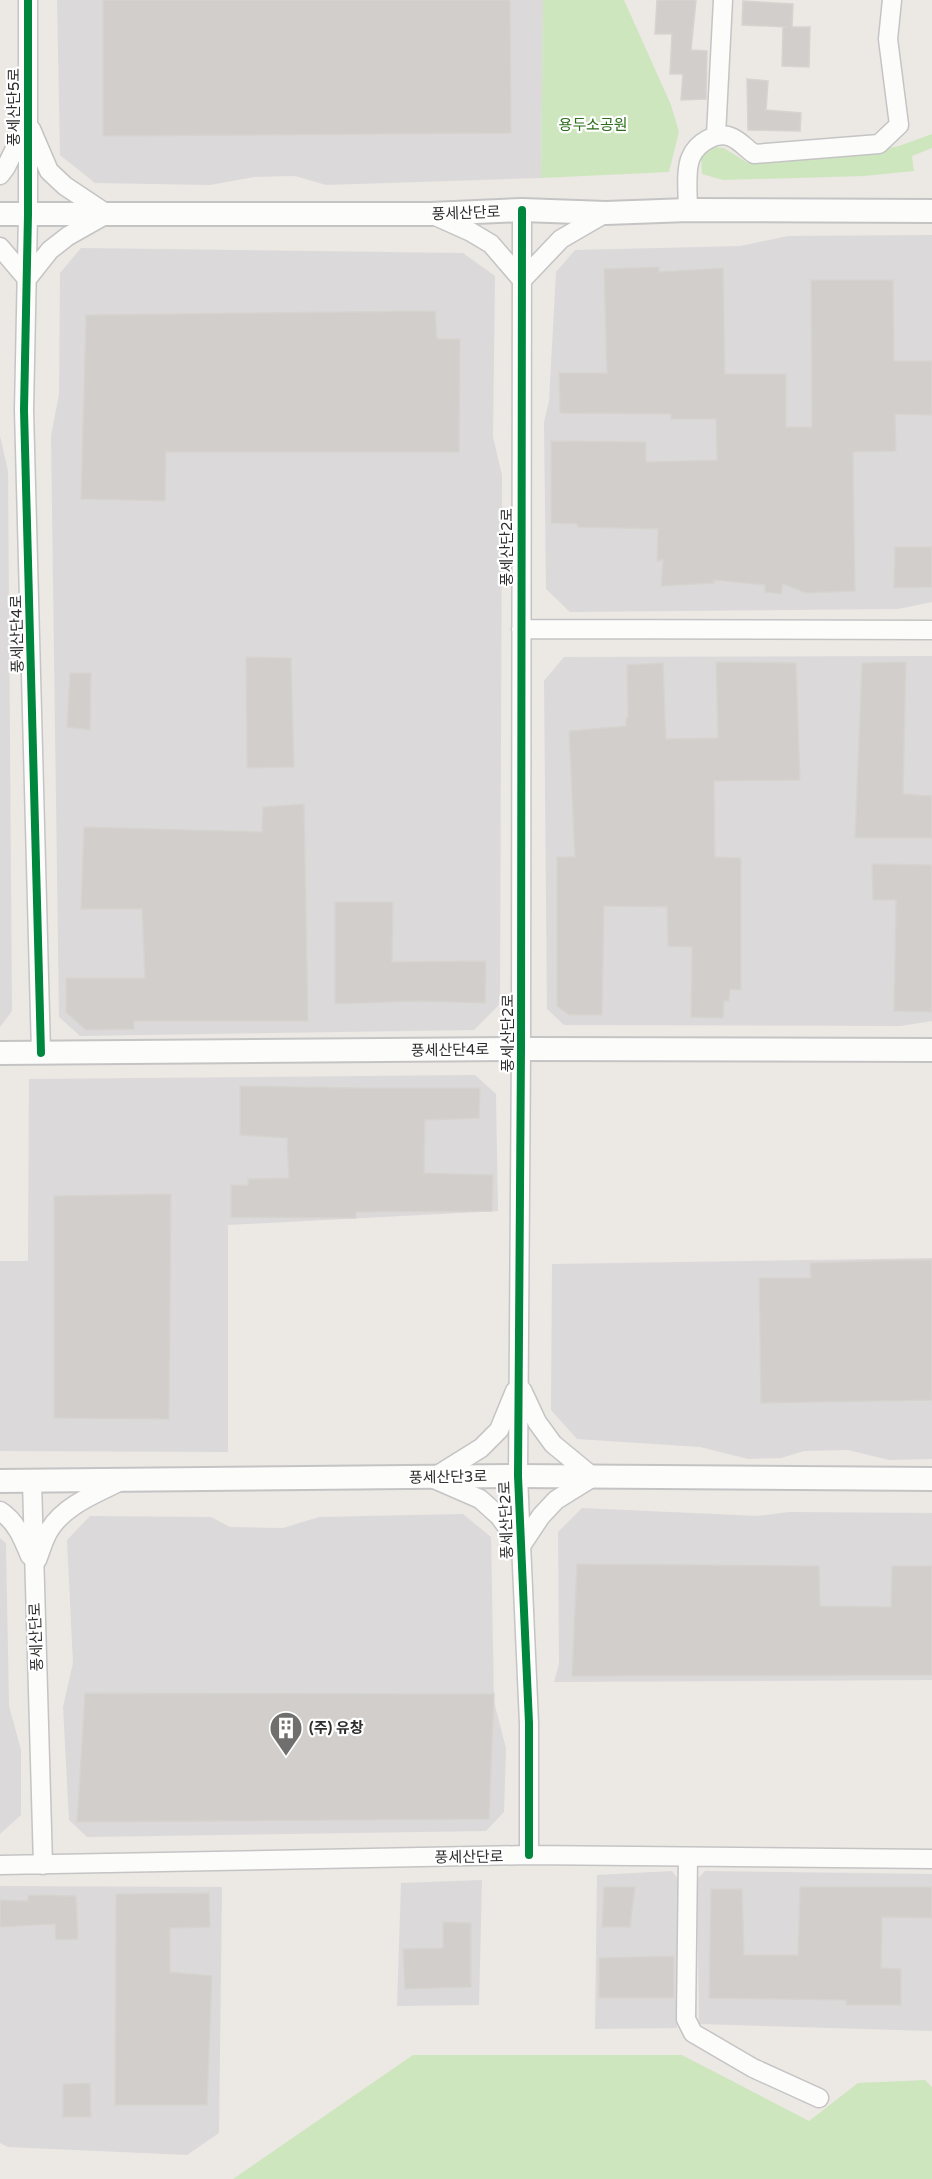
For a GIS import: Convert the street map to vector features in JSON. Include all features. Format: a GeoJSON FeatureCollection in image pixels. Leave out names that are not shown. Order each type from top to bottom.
{"type":"FeatureCollection","features":[{"type":"Feature","properties":{"kind":"street","name":"풍세산단5로"},"geometry":{"type":"LineString","coordinates":[[28,0],[28,214]]}},
{"type":"Feature","properties":{"kind":"street"},"geometry":{"type":"LineString","coordinates":[[716,135],[723,0]]}},
{"type":"Feature","properties":{"kind":"street"},"geometry":{"type":"LineString","coordinates":[[688,210],[688,172],[691,157],[706,140],[716,135],[731,137],[754,154],[879,144],[899,125],[888,39],[892,0]]}},
{"type":"Feature","properties":{"kind":"street"},"geometry":{"type":"LineString","coordinates":[[0,175],[28,122]]}},
{"type":"Feature","properties":{"kind":"street"},"geometry":{"type":"LineString","coordinates":[[0,247],[27,279],[50,250],[68,236],[107,214],[65,186],[49,171],[28,122]]}},
{"type":"Feature","properties":{"kind":"street","name":"풍세산단로"},"geometry":{"type":"LineString","coordinates":[[0,214],[431,214],[522,210],[606,213],[688,210],[932,211]]}},
{"type":"Feature","properties":{"kind":"street","name":"풍세산단2로"},"geometry":{"type":"LineString","coordinates":[[522,210],[518,1476],[529,1723],[529,1855]]}},
{"type":"Feature","properties":{"kind":"street"},"geometry":{"type":"LineString","coordinates":[[431,214],[491,244],[522,280],[561,239],[606,213]]}},
{"type":"Feature","properties":{"kind":"street","name":"풍세산단4로"},"geometry":{"type":"LineString","coordinates":[[28,214],[24,410],[41,1053]]}},
{"type":"Feature","properties":{"kind":"street"},"geometry":{"type":"LineString","coordinates":[[520,629],[932,630]]}},
{"type":"Feature","properties":{"kind":"street","name":"풍세산단4로"},"geometry":{"type":"LineString","coordinates":[[0,1053],[521,1049],[932,1050]]}},
{"type":"Feature","properties":{"kind":"street"},"geometry":{"type":"LineString","coordinates":[[433,1478],[480,1498],[499,1516],[521,1546],[541,1516],[556,1500],[593,1477],[553,1444],[537,1422],[519,1383]]}},
{"type":"Feature","properties":{"kind":"street"},"geometry":{"type":"LineString","coordinates":[[433,1478],[481,1448],[499,1430],[519,1383]]}},
{"type":"Feature","properties":{"kind":"street","name":"풍세산단3로"},"geometry":{"type":"LineString","coordinates":[[0,1481],[518,1476],[932,1479]]}},
{"type":"Feature","properties":{"kind":"street","name":"풍세산단로"},"geometry":{"type":"LineString","coordinates":[[32,1480],[43,1864]]}},
{"type":"Feature","properties":{"kind":"street"},"geometry":{"type":"LineString","coordinates":[[34,1567],[49,1530],[60,1516],[73,1506],[123,1480]]}},
{"type":"Feature","properties":{"kind":"street"},"geometry":{"type":"LineString","coordinates":[[0,1511],[9,1516],[22,1536],[34,1567]]}},
{"type":"Feature","properties":{"kind":"street","name":"풍세산단로"},"geometry":{"type":"LineString","coordinates":[[0,1865],[529,1855],[932,1858]]}},
{"type":"Feature","properties":{"kind":"street"},"geometry":{"type":"LineString","coordinates":[[687,1857],[686,2019],[693,2033],[753,2068],[819,2098]]}},
{"type":"Feature","properties":{"kind":"shaded area"},"geometry":{"type":"Polygon","coordinates":[[[57,0],[543,0],[541,178],[326,185],[295,176],[254,177],[210,185],[95,183],[60,155],[57,0]]]}},
{"type":"Feature","properties":{"kind":"shaded area"},"geometry":{"type":"Polygon","coordinates":[[[932,235],[932,602],[898,609],[570,612],[546,589],[544,422],[549,401],[556,272],[575,250],[740,246],[788,236],[932,235]]]}},
{"type":"Feature","properties":{"kind":"shaded area"},"geometry":{"type":"Polygon","coordinates":[[[81,248],[463,253],[495,276],[493,437],[502,475],[500,1004],[474,1030],[80,1036],[59,1017],[51,436],[59,394],[60,273],[81,248]]]}},
{"type":"Feature","properties":{"kind":"shaded area"},"geometry":{"type":"Polygon","coordinates":[[[0,436],[8,471],[12,1011],[0,1027],[0,436]]]}},
{"type":"Feature","properties":{"kind":"shaded area"},"geometry":{"type":"Polygon","coordinates":[[[932,656],[932,1021],[900,1026],[564,1025],[547,1009],[544,681],[564,657],[932,656]]]}},
{"type":"Feature","properties":{"kind":"shaded area"},"geometry":{"type":"Polygon","coordinates":[[[475,1075],[496,1094],[498,1211],[228,1225],[228,1452],[0,1451],[0,1261],[28,1261],[29,1079],[475,1075]]]}},
{"type":"Feature","properties":{"kind":"shaded area"},"geometry":{"type":"Polygon","coordinates":[[[932,1258],[932,1459],[889,1460],[848,1450],[804,1451],[781,1458],[748,1459],[700,1447],[577,1439],[551,1410],[552,1264],[932,1258]]]}},
{"type":"Feature","properties":{"kind":"shaded area"},"geometry":{"type":"Polygon","coordinates":[[[582,1508],[758,1516],[789,1512],[932,1513],[932,1680],[554,1682],[559,1664],[558,1532],[582,1508]]]}},
{"type":"Feature","properties":{"kind":"shaded area"},"geometry":{"type":"Polygon","coordinates":[[[463,1514],[491,1537],[494,1702],[506,1748],[504,1812],[486,1831],[87,1837],[69,1820],[63,1707],[73,1663],[67,1540],[90,1516],[211,1517],[230,1527],[283,1528],[319,1517],[463,1514]]]}},
{"type":"Feature","properties":{"kind":"shaded area"},"geometry":{"type":"Polygon","coordinates":[[[0,1538],[6,1543],[9,1706],[21,1750],[21,1815],[0,1834],[0,1538]]]}},
{"type":"Feature","properties":{"kind":"shaded area"},"geometry":{"type":"Polygon","coordinates":[[[672,1871],[679,1880],[677,2028],[595,2029],[597,1875],[672,1871]]]}},
{"type":"Feature","properties":{"kind":"shaded area"},"geometry":{"type":"Polygon","coordinates":[[[705,1871],[932,1874],[932,2031],[699,2024],[697,1879],[705,1871]]]}},
{"type":"Feature","properties":{"kind":"shaded area"},"geometry":{"type":"Polygon","coordinates":[[[482,1880],[479,2005],[397,2006],[401,1883],[482,1880]]]}},
{"type":"Feature","properties":{"kind":"shaded area"},"geometry":{"type":"Polygon","coordinates":[[[0,1886],[222,1887],[219,2133],[187,2155],[8,2147],[0,2143],[0,1886]]]}},
{"type":"Feature","properties":{"kind":"green space","name":"용두소공원"},"geometry":{"type":"Polygon","coordinates":[[[543,0],[624,0],[671,105],[679,132],[669,172],[541,178],[543,0]]]}},
{"type":"Feature","properties":{"kind":"green space"},"geometry":{"type":"Polygon","coordinates":[[[932,134],[932,148],[912,156],[914,171],[864,176],[723,180],[702,174],[701,156],[712,147],[724,148],[748,163],[871,152],[899,146],[932,134]]]}},
{"type":"Feature","properties":{"kind":"green space"},"geometry":{"type":"Polygon","coordinates":[[[413,2055],[682,2055],[809,2121],[858,2083],[925,2080],[932,2087],[932,2179],[233,2179],[413,2055]]]}},
{"type":"Feature","properties":{"kind":"building"},"geometry":{"type":"Polygon","coordinates":[[[103,0],[510,0],[511,133],[103,136],[103,0]]]}},
{"type":"Feature","properties":{"kind":"building"},"geometry":{"type":"Polygon","coordinates":[[[657,0],[696,0],[691,50],[707,51],[706,99],[681,100],[683,74],[670,74],[672,34],[655,34],[657,0]]]}},
{"type":"Feature","properties":{"kind":"building"},"geometry":{"type":"Polygon","coordinates":[[[743,1],[793,4],[792,27],[810,27],[809,67],[782,66],[783,27],[788,27],[742,25],[743,1]]]}},
{"type":"Feature","properties":{"kind":"building"},"geometry":{"type":"Polygon","coordinates":[[[747,79],[768,81],[766,110],[801,113],[800,131],[748,130],[747,79]]]}},
{"type":"Feature","properties":{"kind":"building"},"geometry":{"type":"Polygon","coordinates":[[[659,267],[659,272],[723,268],[725,374],[786,374],[786,427],[812,427],[811,280],[893,280],[894,361],[932,361],[932,415],[895,414],[896,451],[853,452],[855,591],[806,593],[783,584],[781,594],[765,592],[765,585],[714,580],[714,583],[661,586],[663,560],[657,561],[658,529],[578,527],[577,524],[551,523],[551,441],[646,442],[646,462],[717,460],[716,419],[671,419],[671,414],[560,413],[559,373],[607,373],[604,269],[659,267]]]}},
{"type":"Feature","properties":{"kind":"building"},"geometry":{"type":"Polygon","coordinates":[[[435,311],[437,339],[460,339],[459,452],[166,452],[165,501],[81,499],[86,315],[435,311]]]}},
{"type":"Feature","properties":{"kind":"building"},"geometry":{"type":"Polygon","coordinates":[[[895,547],[932,547],[932,587],[894,588],[895,547]]]}},
{"type":"Feature","properties":{"kind":"building"},"geometry":{"type":"Polygon","coordinates":[[[246,657],[291,658],[294,767],[247,768],[246,657]]]}},
{"type":"Feature","properties":{"kind":"building"},"geometry":{"type":"Polygon","coordinates":[[[716,662],[796,663],[800,780],[714,781],[715,857],[741,858],[741,990],[730,989],[729,1001],[724,1001],[723,1018],[691,1017],[692,947],[668,946],[667,907],[604,906],[602,1015],[569,1015],[557,1006],[557,857],[575,857],[569,731],[626,726],[626,718],[628,718],[627,665],[663,663],[666,739],[718,738],[716,662]]]}},
{"type":"Feature","properties":{"kind":"building"},"geometry":{"type":"Polygon","coordinates":[[[906,662],[903,794],[932,796],[932,838],[855,838],[862,663],[906,662]]]}},
{"type":"Feature","properties":{"kind":"building"},"geometry":{"type":"Polygon","coordinates":[[[70,673],[91,673],[90,730],[67,727],[70,673]]]}},
{"type":"Feature","properties":{"kind":"building"},"geometry":{"type":"Polygon","coordinates":[[[304,804],[308,1021],[134,1021],[134,1029],[86,1030],[66,1012],[66,978],[145,978],[142,909],[81,909],[84,827],[262,832],[263,807],[304,804]]]}},
{"type":"Feature","properties":{"kind":"building"},"geometry":{"type":"Polygon","coordinates":[[[872,864],[932,865],[932,1012],[894,1011],[896,900],[873,900],[872,864]]]}},
{"type":"Feature","properties":{"kind":"building"},"geometry":{"type":"Polygon","coordinates":[[[335,902],[393,902],[392,962],[486,961],[485,1003],[417,1001],[335,1004],[335,902]]]}},
{"type":"Feature","properties":{"kind":"building"},"geometry":{"type":"Polygon","coordinates":[[[240,1086],[480,1088],[479,1118],[425,1120],[424,1173],[493,1175],[492,1211],[356,1212],[356,1218],[231,1217],[231,1185],[248,1185],[248,1179],[289,1178],[287,1138],[240,1135],[240,1086]]]}},
{"type":"Feature","properties":{"kind":"building"},"geometry":{"type":"Polygon","coordinates":[[[171,1194],[169,1419],[54,1418],[54,1196],[171,1194]]]}},
{"type":"Feature","properties":{"kind":"building"},"geometry":{"type":"Polygon","coordinates":[[[932,1260],[932,1400],[761,1403],[759,1278],[811,1278],[810,1263],[932,1260]]]}},
{"type":"Feature","properties":{"kind":"building"},"geometry":{"type":"Polygon","coordinates":[[[577,1564],[819,1566],[820,1606],[891,1607],[892,1566],[932,1566],[932,1675],[572,1676],[577,1564]]]}},
{"type":"Feature","properties":{"kind":"building","name":"(주) 유창"},"geometry":{"type":"Polygon","coordinates":[[[85,1693],[494,1694],[489,1819],[77,1822],[85,1693]]]}},
{"type":"Feature","properties":{"kind":"building"},"geometry":{"type":"Polygon","coordinates":[[[604,1887],[635,1887],[630,1927],[602,1927],[604,1887]]]}},
{"type":"Feature","properties":{"kind":"building"},"geometry":{"type":"Polygon","coordinates":[[[800,1887],[932,1887],[932,1918],[882,1917],[881,1968],[901,1969],[901,2005],[846,2005],[846,2000],[709,1998],[711,1889],[742,1889],[744,1955],[798,1955],[800,1887]]]}},
{"type":"Feature","properties":{"kind":"building"},"geometry":{"type":"Polygon","coordinates":[[[209,1893],[210,1927],[170,1928],[170,1972],[212,1976],[207,2105],[115,2105],[116,1894],[209,1893]]]}},
{"type":"Feature","properties":{"kind":"building"},"geometry":{"type":"Polygon","coordinates":[[[28,1895],[76,1896],[78,1939],[56,1940],[55,1924],[0,1927],[0,1900],[28,1901],[28,1895]]]}},
{"type":"Feature","properties":{"kind":"building"},"geometry":{"type":"Polygon","coordinates":[[[443,1922],[471,1923],[471,1987],[405,1989],[403,1949],[443,1948],[443,1922]]]}},
{"type":"Feature","properties":{"kind":"building"},"geometry":{"type":"Polygon","coordinates":[[[674,1956],[674,1998],[599,1998],[599,1958],[674,1956]]]}},
{"type":"Feature","properties":{"kind":"building"},"geometry":{"type":"Polygon","coordinates":[[[90,2083],[91,2117],[63,2117],[63,2084],[90,2083]]]}},
{"type":"Feature","properties":{"kind":"cycle path"},"geometry":{"type":"LineString","coordinates":[[28,0],[28,214],[24,410],[41,1053]]}},
{"type":"Feature","properties":{"kind":"cycle path"},"geometry":{"type":"LineString","coordinates":[[522,210],[518,1476],[529,1723],[529,1855]]}},
{"type":"Feature","properties":{"kind":"place","name":"(주) 유창"},"geometry":{"type":"Point","coordinates":[286,1757]}}]}
